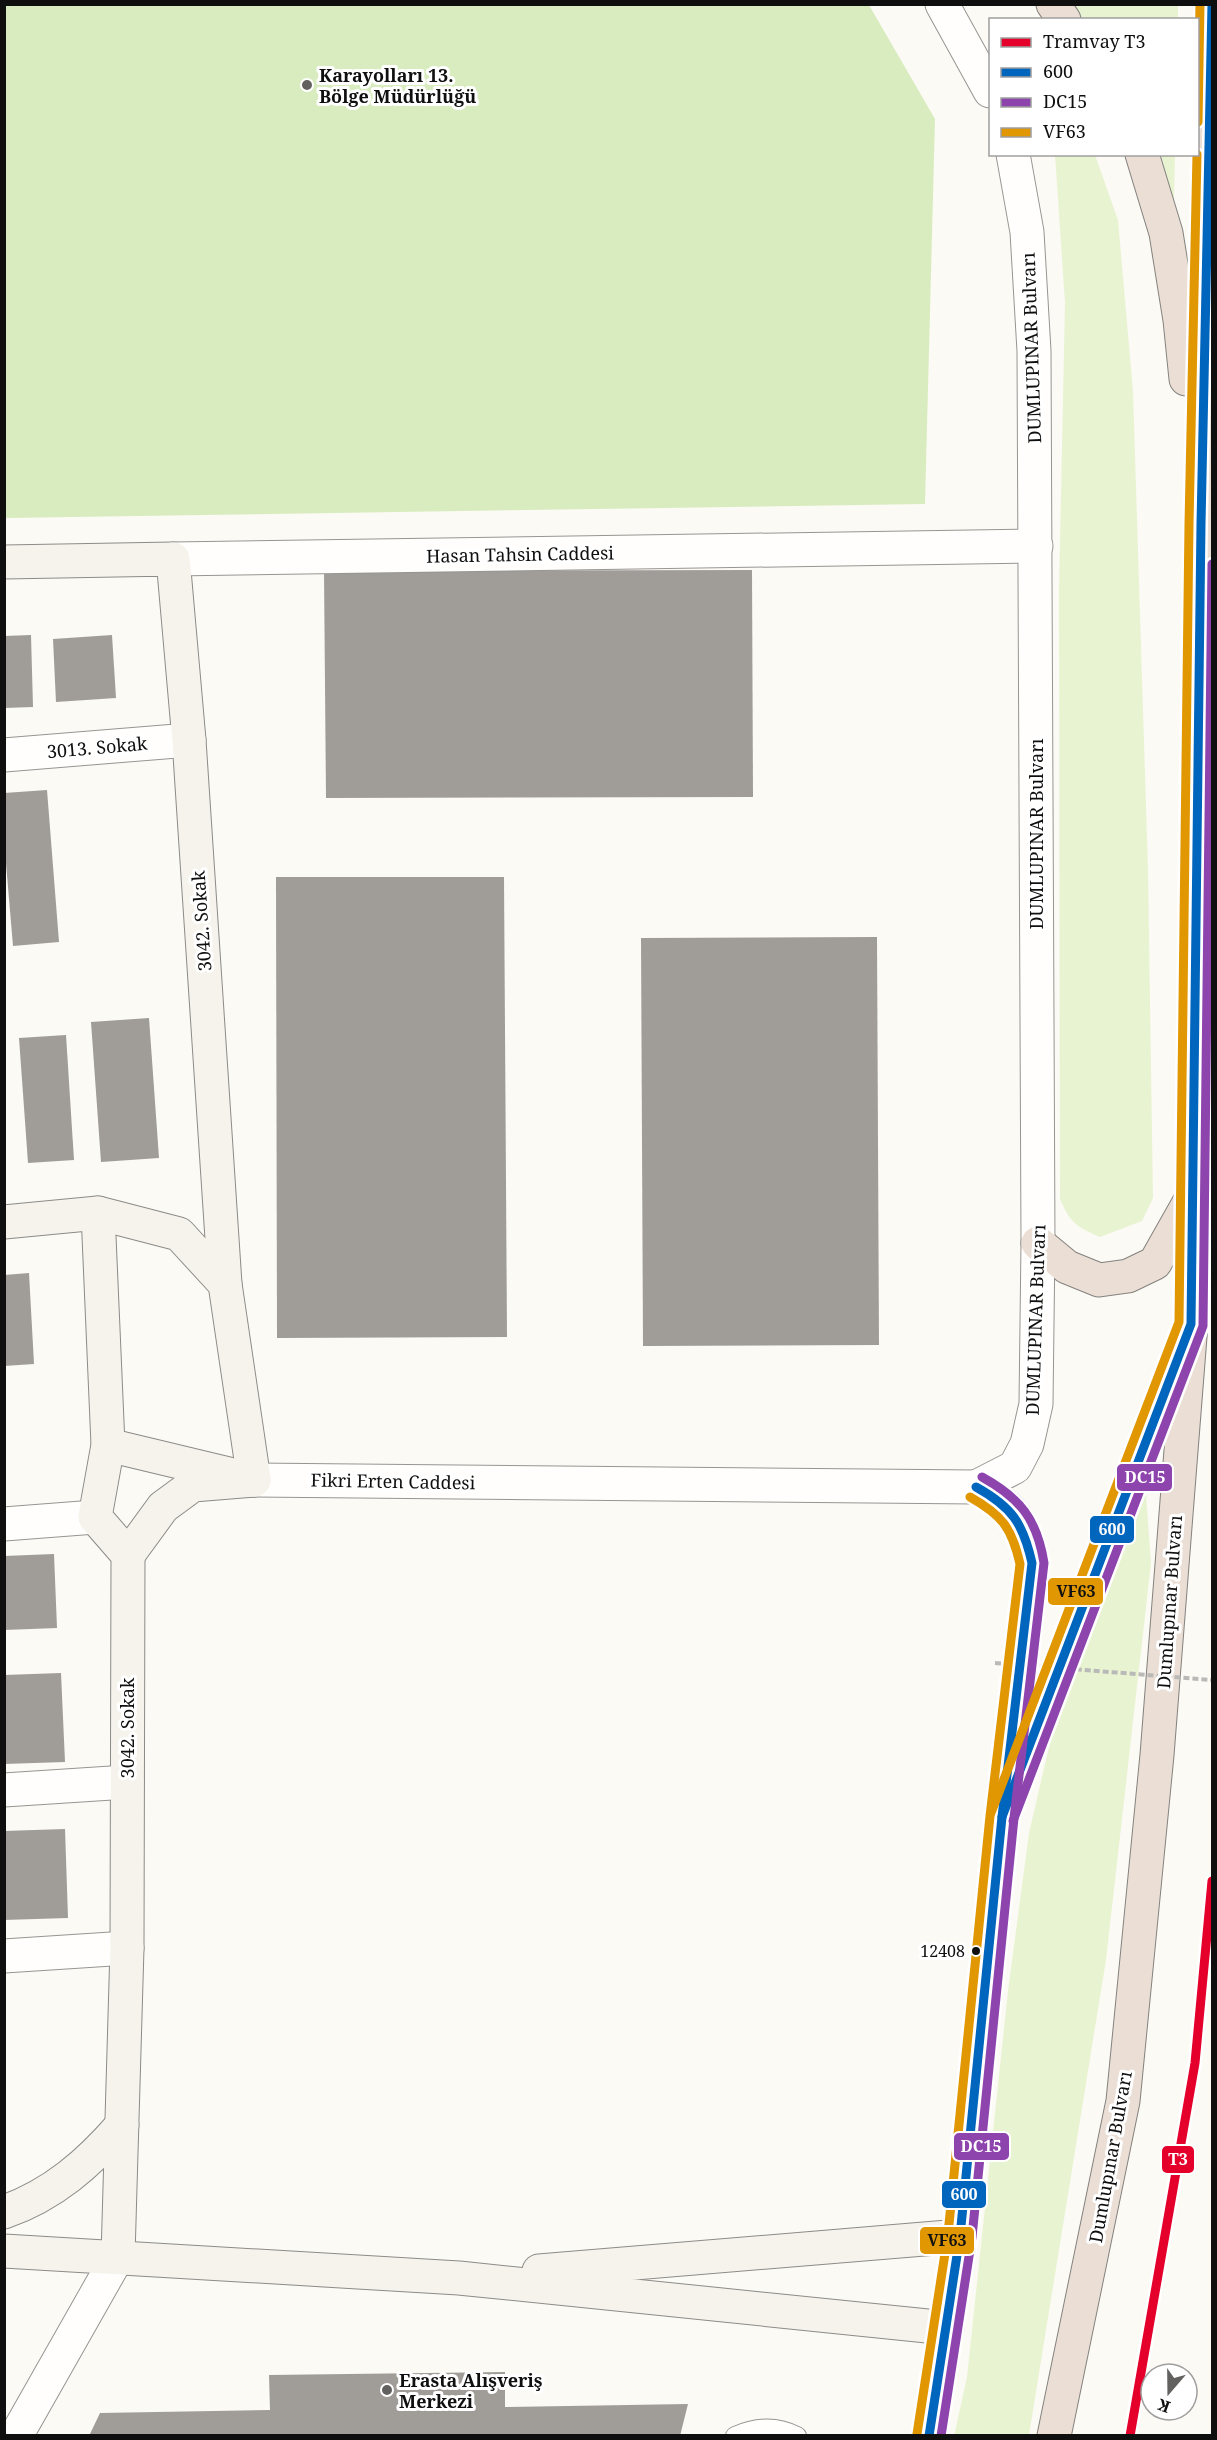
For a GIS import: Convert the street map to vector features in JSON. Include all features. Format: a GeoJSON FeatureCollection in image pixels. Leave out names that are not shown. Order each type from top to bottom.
{"type":"FeatureCollection","features":[{"type":"Feature","properties":{"kind":"highway"},"geometry":{"type":"LineString","coordinates":[[1053,4],[1063,18]]}},
{"type":"Feature","properties":{"kind":"highway","name":"Dumlupınar Bulvarı"},"geometry":{"type":"LineString","coordinates":[[1054,2436],[1123,2101],[1158,1743],[1191,1324],[1201,524],[1212,4]]}},
{"type":"Feature","properties":{"kind":"highway"},"geometry":{"type":"LineString","coordinates":[[1143,156],[1166,233],[1180,320],[1201,524]]}},
{"type":"Feature","properties":{"kind":"highway"},"geometry":{"type":"LineString","coordinates":[[1038,1243],[1067,1268],[1099,1280],[1128,1276],[1155,1263],[1193,1197]]}},
{"type":"Feature","properties":{"kind":"highway"},"geometry":{"type":"LineString","coordinates":[[1002,1817],[1191,1324]]}},
{"type":"Feature","properties":{"kind":"street"},"geometry":{"type":"LineString","coordinates":[[942,4],[989,89]]}},
{"type":"Feature","properties":{"kind":"street","name":"DUMLUPINAR Bulvarı"},"geometry":{"type":"LineString","coordinates":[[976,1487],[1015,1467],[1027,1444],[1036,1404],[1038,1243],[1036,546],[1031,280],[1027,232],[1013,156]]}},
{"type":"Feature","properties":{"kind":"street","name":"Hasan Tahsin Caddesi"},"geometry":{"type":"LineString","coordinates":[[4,562],[1036,546]]}},
{"type":"Feature","properties":{"kind":"street","name":"3042. Sokak"},"geometry":{"type":"LineString","coordinates":[[173,560],[189,740],[225,1284]]}},
{"type":"Feature","properties":{"kind":"street","name":"3013. Sokak"},"geometry":{"type":"LineString","coordinates":[[4,755],[189,740]]}},
{"type":"Feature","properties":{"kind":"street"},"geometry":{"type":"LineString","coordinates":[[98,1213],[108,1445],[96,1517],[128,1555],[163,1507],[193,1485],[254,1480]]}},
{"type":"Feature","properties":{"kind":"street"},"geometry":{"type":"LineString","coordinates":[[4,1222],[98,1213],[178,1234],[225,1284],[254,1480]]}},
{"type":"Feature","properties":{"kind":"street"},"geometry":{"type":"LineString","coordinates":[[108,1445],[254,1480]]}},
{"type":"Feature","properties":{"kind":"street","name":"Fikri Erten Caddesi"},"geometry":{"type":"LineString","coordinates":[[254,1480],[976,1487]]}},
{"type":"Feature","properties":{"kind":"street"},"geometry":{"type":"LineString","coordinates":[[929,2436],[960,2236],[1002,1817],[1032,1563],[1026,1536],[1014,1515],[998,1499],[976,1487]]}},
{"type":"Feature","properties":{"kind":"street"},"geometry":{"type":"LineString","coordinates":[[4,1524],[96,1517]]}},
{"type":"Feature","properties":{"kind":"street","name":"3042. Sokak"},"geometry":{"type":"LineString","coordinates":[[118,2256],[127,1948],[128,1555]]}},
{"type":"Feature","properties":{"kind":"street"},"geometry":{"type":"LineString","coordinates":[[4,1790],[127,1782]]}},
{"type":"Feature","properties":{"kind":"street"},"geometry":{"type":"LineString","coordinates":[[4,1956],[127,1948]]}},
{"type":"Feature","properties":{"kind":"street"},"geometry":{"type":"LineString","coordinates":[[4,2212],[57,2187],[94,2157],[122,2125]]}},
{"type":"Feature","properties":{"kind":"street"},"geometry":{"type":"LineString","coordinates":[[459,2278],[960,2236]]}},
{"type":"Feature","properties":{"kind":"street"},"geometry":{"type":"LineString","coordinates":[[4,2251],[459,2278],[947,2328]]}},
{"type":"Feature","properties":{"kind":"street"},"geometry":{"type":"LineString","coordinates":[[16,2436],[118,2256]]}},
{"type":"Feature","properties":{"kind":"lane"},"geometry":{"type":"LineString","coordinates":[[735,2436],[752,2428],[776,2428],[796,2436]]}},
{"type":"Feature","properties":{"kind":"path"},"geometry":{"type":"LineString","coordinates":[[995,1663],[1212,1680]]}},
{"type":"Feature","properties":{"kind":"green space"},"geometry":{"type":"Polygon","coordinates":[[[4,5],[869,5],[935,119],[925,504],[5,518],[4,5]]]}},
{"type":"Feature","properties":{"kind":"green space"},"geometry":{"type":"Polygon","coordinates":[[[1068,5],[1178,5],[1178,18],[1079,18],[1068,5]]]}},
{"type":"Feature","properties":{"kind":"green space"},"geometry":{"type":"Polygon","coordinates":[[[1055,156],[1095,156],[1118,220],[1133,391],[1148,869],[1153,1198],[1142,1221],[1100,1237],[1075,1223],[1067,1214],[1060,1199],[1059,591],[1065,303],[1055,156]]]}},
{"type":"Feature","properties":{"kind":"green space"},"geometry":{"type":"Polygon","coordinates":[[[1154,156],[1175,156],[1174,199],[1154,156]]]}},
{"type":"Feature","properties":{"kind":"green space"},"geometry":{"type":"Polygon","coordinates":[[[1145,1480],[1151,1563],[1106,1960],[1029,2435],[954,2436],[967,2377],[1008,1991],[1029,1833],[1062,1691],[1145,1480]]]}},
{"type":"Feature","properties":{"kind":"building"},"geometry":{"type":"Polygon","coordinates":[[[752,570],[753,797],[326,798],[324,571],[752,570]]]}},
{"type":"Feature","properties":{"kind":"building"},"geometry":{"type":"Polygon","coordinates":[[[31,635],[33,707],[4,708],[4,636],[31,635]]]}},
{"type":"Feature","properties":{"kind":"building"},"geometry":{"type":"Polygon","coordinates":[[[112,635],[116,698],[56,702],[53,639],[112,635]]]}},
{"type":"Feature","properties":{"kind":"building"},"geometry":{"type":"Polygon","coordinates":[[[47,790],[59,942],[13,946],[4,840],[4,793],[47,790]]]}},
{"type":"Feature","properties":{"kind":"building"},"geometry":{"type":"Polygon","coordinates":[[[276,877],[504,877],[507,1337],[277,1338],[276,877]]]}},
{"type":"Feature","properties":{"kind":"building"},"geometry":{"type":"Polygon","coordinates":[[[877,937],[879,1345],[643,1346],[641,938],[877,937]]]}},
{"type":"Feature","properties":{"kind":"building"},"geometry":{"type":"Polygon","coordinates":[[[149,1018],[159,1158],[101,1162],[91,1022],[149,1018]]]}},
{"type":"Feature","properties":{"kind":"building"},"geometry":{"type":"Polygon","coordinates":[[[66,1035],[74,1160],[28,1163],[19,1038],[66,1035]]]}},
{"type":"Feature","properties":{"kind":"building"},"geometry":{"type":"Polygon","coordinates":[[[29,1273],[34,1364],[4,1366],[4,1275],[29,1273]]]}},
{"type":"Feature","properties":{"kind":"building"},"geometry":{"type":"Polygon","coordinates":[[[54,1554],[57,1628],[4,1630],[4,1556],[54,1554]]]}},
{"type":"Feature","properties":{"kind":"building"},"geometry":{"type":"Polygon","coordinates":[[[61,1673],[65,1762],[4,1764],[4,1675],[61,1673]]]}},
{"type":"Feature","properties":{"kind":"building"},"geometry":{"type":"Polygon","coordinates":[[[65,1829],[68,1918],[4,1920],[4,1831],[65,1829]]]}},
{"type":"Feature","properties":{"kind":"building","name":"Erasta Alışveriş Merkezi"},"geometry":{"type":"Polygon","coordinates":[[[505,2372],[505,2407],[688,2404],[680,2436],[89,2436],[100,2413],[270,2410],[269,2375],[505,2372]]]}},
{"type":"Feature","properties":{"kind":"tram line","name":"T3"},"geometry":{"type":"LineString","coordinates":[[1130,2436],[1195,2063],[1212,1881]]}},
{"type":"Feature","properties":{"kind":"transit line","name":"VF63"},"geometry":{"type":"LineString","coordinates":[[1199,63],[1200,4]]}},
{"type":"Feature","properties":{"kind":"transit line","name":"600"},"geometry":{"type":"LineString","coordinates":[[1002,1817],[1191,1324],[1201,524],[1212,4]]}},
{"type":"Feature","properties":{"kind":"transit line","name":"VF63"},"geometry":{"type":"LineString","coordinates":[[991,1813],[1179,1322],[1189,524],[1197,156]]}},
{"type":"Feature","properties":{"kind":"transit line","name":"DC15"},"geometry":{"type":"LineString","coordinates":[[1013,1821],[1203,1326],[1212,564]]}},
{"type":"Feature","properties":{"kind":"transit line","name":"DC15"},"geometry":{"type":"LineString","coordinates":[[941,2436],[972,2237],[1014,1818],[1044,1563],[1037,1534],[1025,1511],[1007,1493],[982,1477]]}},
{"type":"Feature","properties":{"kind":"transit line","name":"600"},"geometry":{"type":"LineString","coordinates":[[929,2436],[960,2236],[1002,1817],[1032,1563],[1025,1537],[1014,1518],[999,1502],[976,1487]]}},
{"type":"Feature","properties":{"kind":"transit line","name":"VF63"},"geometry":{"type":"LineString","coordinates":[[917,2434],[948,2234],[990,1816],[1020,1564],[1013,1541],[1004,1524],[990,1510],[970,1497]]}},
{"type":"Feature","properties":{"kind":"place","name":"Karayolları 13. Bölge Müdürlüğü"},"geometry":{"type":"Point","coordinates":[307,85]}},
{"type":"Feature","properties":{"kind":"place","name":"12408"},"geometry":{"type":"Point","coordinates":[976,1951]}},
{"type":"Feature","properties":{"kind":"place","name":"Erasta Alışveriş Merkezi"},"geometry":{"type":"Point","coordinates":[387,2390]}}]}
